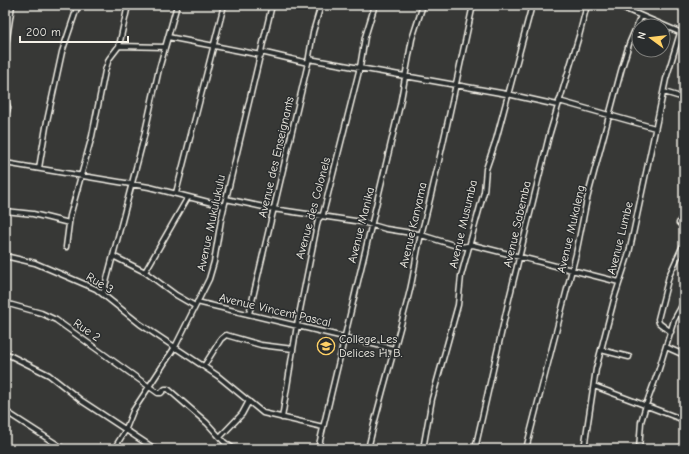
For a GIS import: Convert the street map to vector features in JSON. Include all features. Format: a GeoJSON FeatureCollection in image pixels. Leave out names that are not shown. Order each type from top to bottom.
{"type":"FeatureCollection","features":[{"type":"Feature","properties":{"kind":"street"},"geometry":{"type":"LineString","coordinates":[[5,52],[12,5]]}},
{"type":"Feature","properties":{"kind":"street"},"geometry":{"type":"LineString","coordinates":[[39,168],[46,121],[62,52],[78,5]]}},
{"type":"Feature","properties":{"kind":"street"},"geometry":{"type":"LineString","coordinates":[[66,246],[69,223],[80,176],[96,120],[107,64],[119,46],[128,5]]}},
{"type":"Feature","properties":{"kind":"street"},"geometry":{"type":"LineString","coordinates":[[103,294],[143,141],[165,47],[177,5]]}},
{"type":"Feature","properties":{"kind":"street"},"geometry":{"type":"LineString","coordinates":[[176,193],[224,5]]}},
{"type":"Feature","properties":{"kind":"street","name":"Avenue Mukulukulu"},"geometry":{"type":"LineString","coordinates":[[114,449],[134,411],[175,347],[211,274],[224,206],[272,5]]}},
{"type":"Feature","properties":{"kind":"street","name":"Avenue des Enseignants"},"geometry":{"type":"LineString","coordinates":[[249,314],[309,61],[313,32],[321,5]]}},
{"type":"Feature","properties":{"kind":"street","name":"Avenue des Colonels"},"geometry":{"type":"LineString","coordinates":[[282,418],[297,325],[318,220],[322,216],[360,67],[363,42],[375,5]]}},
{"type":"Feature","properties":{"kind":"street","name":"Avenue Manika"},"geometry":{"type":"LineString","coordinates":[[318,449],[344,336],[372,225],[406,76],[412,39],[423,5]]}},
{"type":"Feature","properties":{"kind":"street","name":"Avenue Kanyama"},"geometry":{"type":"LineString","coordinates":[[368,449],[381,395],[410,291],[421,235],[428,213],[457,86],[473,5]]}},
{"type":"Feature","properties":{"kind":"street","name":"Avenue Musumba"},"geometry":{"type":"LineString","coordinates":[[423,449],[432,399],[458,305],[461,276],[484,192],[486,168],[496,140],[532,5]]}},
{"type":"Feature","properties":{"kind":"street","name":"Avenue Sabemba"},"geometry":{"type":"LineString","coordinates":[[475,449],[509,299],[558,103],[580,36],[587,5]]}},
{"type":"Feature","properties":{"kind":"street"},"geometry":{"type":"LineString","coordinates":[[616,5],[682,33]]}},
{"type":"Feature","properties":{"kind":"street","name":"Avenue Mukaleng"},"geometry":{"type":"LineString","coordinates":[[526,449],[572,269],[587,199],[629,44],[641,16]]}},
{"type":"Feature","properties":{"kind":"street","name":"Avenue Lumbe"},"geometry":{"type":"LineString","coordinates":[[584,449],[601,350],[628,253],[664,92],[682,33]]}},
{"type":"Feature","properties":{"kind":"street"},"geometry":{"type":"LineString","coordinates":[[168,37],[213,46],[309,61],[360,67],[457,86],[558,103],[655,128]]}},
{"type":"Feature","properties":{"kind":"street"},"geometry":{"type":"LineString","coordinates":[[119,46],[165,47]]}},
{"type":"Feature","properties":{"kind":"street"},"geometry":{"type":"LineString","coordinates":[[664,92],[684,98]]}},
{"type":"Feature","properties":{"kind":"street"},"geometry":{"type":"LineString","coordinates":[[5,97],[8,108],[5,118]]}},
{"type":"Feature","properties":{"kind":"street"},"geometry":{"type":"LineString","coordinates":[[5,163],[176,193],[224,206]]}},
{"type":"Feature","properties":{"kind":"street"},"geometry":{"type":"LineString","coordinates":[[145,272],[188,197]]}},
{"type":"Feature","properties":{"kind":"street"},"geometry":{"type":"LineString","coordinates":[[226,199],[273,209],[372,225],[421,235],[454,245],[473,245],[619,282]]}},
{"type":"Feature","properties":{"kind":"street"},"geometry":{"type":"LineString","coordinates":[[5,211],[33,214],[69,223]]}},
{"type":"Feature","properties":{"kind":"street"},"geometry":{"type":"LineString","coordinates":[[684,213],[679,223],[684,227]]}},
{"type":"Feature","properties":{"kind":"street"},"geometry":{"type":"LineString","coordinates":[[671,332],[659,323],[658,319],[669,276],[684,243]]}},
{"type":"Feature","properties":{"kind":"street","name":"Rue 3"},"geometry":{"type":"LineString","coordinates":[[5,256],[35,263],[90,286],[103,294],[140,324],[204,366],[263,413],[323,427]]}},
{"type":"Feature","properties":{"kind":"street","name":"Avenue Vincent Pascal"},"geometry":{"type":"LineString","coordinates":[[113,256],[145,272],[176,295],[196,304],[249,314],[394,349]]}},
{"type":"Feature","properties":{"kind":"street"},"geometry":{"type":"LineString","coordinates":[[639,449],[641,422],[646,405],[677,313],[684,302]]}},
{"type":"Feature","properties":{"kind":"street","name":"Rue 2"},"geometry":{"type":"LineString","coordinates":[[5,303],[49,316],[150,387]]}},
{"type":"Feature","properties":{"kind":"street"},"geometry":{"type":"LineString","coordinates":[[204,366],[222,337],[226,335],[261,345],[293,349]]}},
{"type":"Feature","properties":{"kind":"street"},"geometry":{"type":"LineString","coordinates":[[666,347],[684,355]]}},
{"type":"Feature","properties":{"kind":"street"},"geometry":{"type":"LineString","coordinates":[[601,350],[629,357]]}},
{"type":"Feature","properties":{"kind":"street"},"geometry":{"type":"LineString","coordinates":[[5,353],[55,379],[82,401],[155,449]]}},
{"type":"Feature","properties":{"kind":"street"},"geometry":{"type":"LineString","coordinates":[[594,386],[684,420]]}},
{"type":"Feature","properties":{"kind":"street"},"geometry":{"type":"LineString","coordinates":[[150,387],[160,394],[165,389],[169,389],[234,449]]}},
{"type":"Feature","properties":{"kind":"street"},"geometry":{"type":"LineString","coordinates":[[220,437],[242,414],[249,401]]}},
{"type":"Feature","properties":{"kind":"street"},"geometry":{"type":"LineString","coordinates":[[5,411],[64,449]]}},
{"type":"Feature","properties":{"kind":"place","name":"College Les Delices H. B."},"geometry":{"type":"Point","coordinates":[326,346]}}]}
